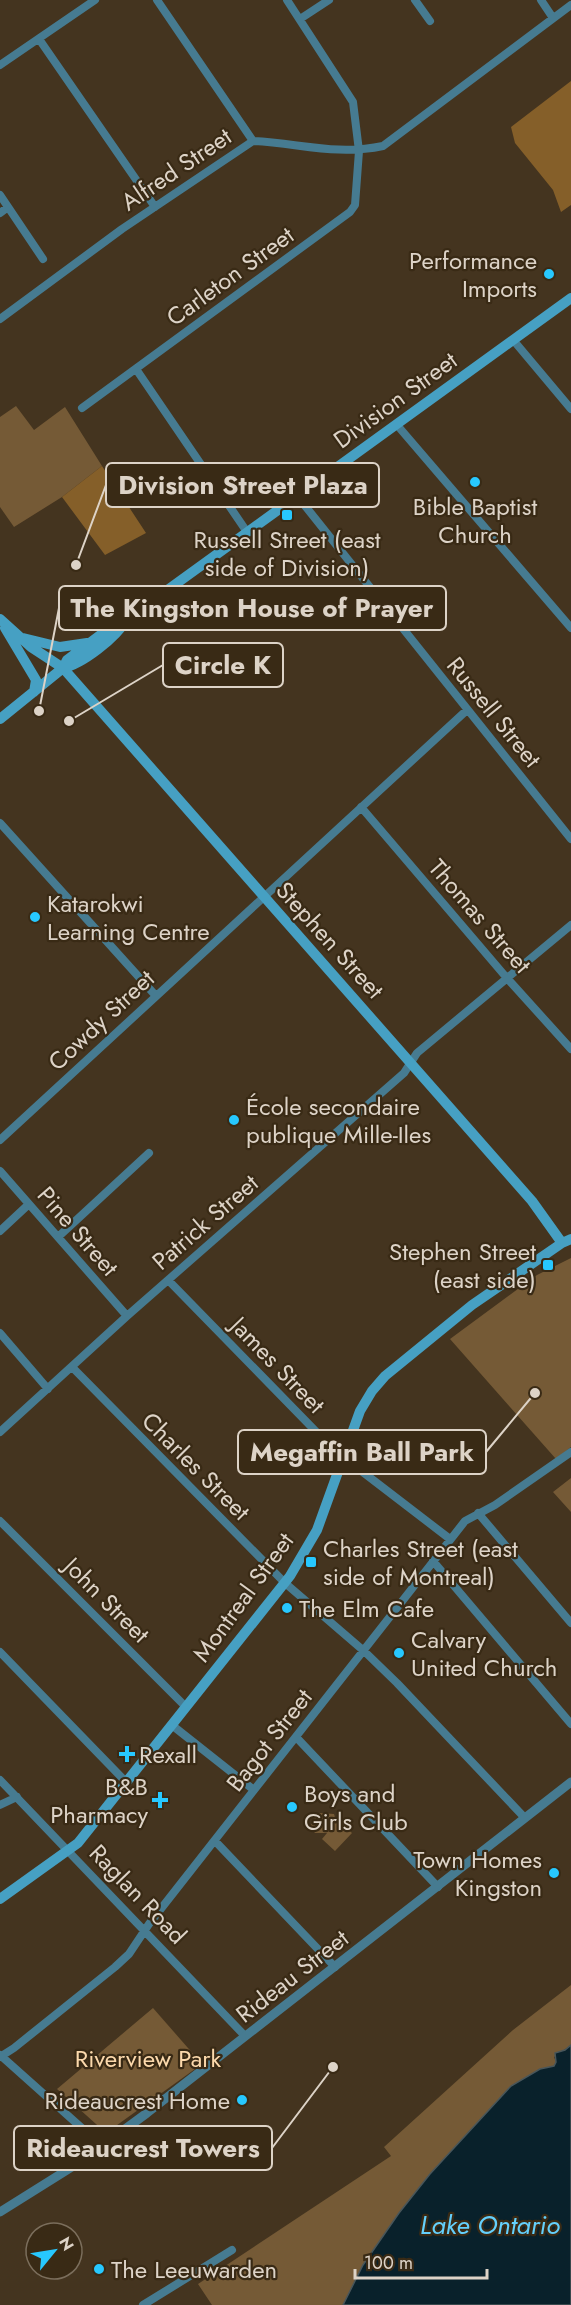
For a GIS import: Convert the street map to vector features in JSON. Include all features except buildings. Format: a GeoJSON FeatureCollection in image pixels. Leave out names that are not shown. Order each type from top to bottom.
{"type":"FeatureCollection","features":[{"type":"Feature","properties":{"kind":"main road","name":"Division Street"},"geometry":{"type":"LineString","coordinates":[[0,719],[63,668],[67,660],[115,624],[126,620],[571,298]]}},
{"type":"Feature","properties":{"kind":"main road","name":"Stephen Street"},"geometry":{"type":"LineString","coordinates":[[0,619],[20,637],[63,668],[567,1241]]}},
{"type":"Feature","properties":{"kind":"main road"},"geometry":{"type":"LineString","coordinates":[[0,619],[36,680],[34,692]]}},
{"type":"Feature","properties":{"kind":"main road","name":"Division Street"},"geometry":{"type":"LineString","coordinates":[[63,668],[73,666],[120,631],[126,620]]}},
{"type":"Feature","properties":{"kind":"main road"},"geometry":{"type":"LineString","coordinates":[[20,637],[60,646],[90,643]]}},
{"type":"Feature","properties":{"kind":"main road","name":"Montreal Street"},"geometry":{"type":"LineString","coordinates":[[0,1899],[70,1851],[78,1843],[285,1583],[317,1530],[360,1411],[372,1391],[385,1376],[472,1305],[567,1241]]}},
{"type":"Feature","properties":{"kind":"street"},"geometry":{"type":"LineString","coordinates":[[0,65],[95,0]]}},
{"type":"Feature","properties":{"kind":"street"},"geometry":{"type":"LineString","coordinates":[[157,0],[253,141]]}},
{"type":"Feature","properties":{"kind":"street","name":"Carleton Street"},"geometry":{"type":"LineString","coordinates":[[81,408],[350,212],[355,205],[359,152],[353,102],[287,0]]}},
{"type":"Feature","properties":{"kind":"street"},"geometry":{"type":"LineString","coordinates":[[300,19],[329,0]]}},
{"type":"Feature","properties":{"kind":"street"},"geometry":{"type":"LineString","coordinates":[[416,0],[430,21]]}},
{"type":"Feature","properties":{"kind":"street"},"geometry":{"type":"LineString","coordinates":[[541,0],[553,18]]}},
{"type":"Feature","properties":{"kind":"street","name":"Alfred Street"},"geometry":{"type":"LineString","coordinates":[[0,319],[154,207],[253,141],[329,151],[359,152],[383,146],[571,5]]}},
{"type":"Feature","properties":{"kind":"street"},"geometry":{"type":"LineString","coordinates":[[39,39],[154,207]]}},
{"type":"Feature","properties":{"kind":"street"},"geometry":{"type":"LineString","coordinates":[[0,195],[43,259]]}},
{"type":"Feature","properties":{"kind":"street"},"geometry":{"type":"LineString","coordinates":[[0,213],[8,207]]}},
{"type":"Feature","properties":{"kind":"street"},"geometry":{"type":"LineString","coordinates":[[514,340],[571,409]]}},
{"type":"Feature","properties":{"kind":"street"},"geometry":{"type":"LineString","coordinates":[[136,369],[247,532]]}},
{"type":"Feature","properties":{"kind":"street"},"geometry":{"type":"LineString","coordinates":[[396,425],[571,628]]}},
{"type":"Feature","properties":{"kind":"street","name":"Russell Street"},"geometry":{"type":"LineString","coordinates":[[298,497],[571,839]]}},
{"type":"Feature","properties":{"kind":"street","name":"Cowdy Street"},"geometry":{"type":"LineString","coordinates":[[0,1140],[467,710]]}},
{"type":"Feature","properties":{"kind":"street","name":"Thomas Street"},"geometry":{"type":"LineString","coordinates":[[361,807],[506,977],[571,1049]]}},
{"type":"Feature","properties":{"kind":"street"},"geometry":{"type":"LineString","coordinates":[[0,823],[156,996]]}},
{"type":"Feature","properties":{"kind":"street","name":"Patrick Street"},"geometry":{"type":"LineString","coordinates":[[0,1432],[127,1316],[397,1080],[417,1053],[571,925]]}},
{"type":"Feature","properties":{"kind":"street"},"geometry":{"type":"LineString","coordinates":[[58,1238],[149,1153]]}},
{"type":"Feature","properties":{"kind":"street","name":"Pine Street"},"geometry":{"type":"LineString","coordinates":[[0,1171],[127,1316]]}},
{"type":"Feature","properties":{"kind":"street"},"geometry":{"type":"LineString","coordinates":[[0,1231],[29,1204]]}},
{"type":"Feature","properties":{"kind":"street","name":"James Street"},"geometry":{"type":"LineString","coordinates":[[168,1280],[343,1457],[450,1539]]}},
{"type":"Feature","properties":{"kind":"street"},"geometry":{"type":"LineString","coordinates":[[0,1333],[48,1389]]}},
{"type":"Feature","properties":{"kind":"street","name":"Charles Street"},"geometry":{"type":"LineString","coordinates":[[72,1367],[285,1583],[364,1651],[397,1683],[524,1817]]}},
{"type":"Feature","properties":{"kind":"street","name":"Bagot Street"},"geometry":{"type":"LineString","coordinates":[[0,2056],[14,2048],[116,1967],[129,1954],[149,1924],[465,1521],[495,1505],[571,1452]]}},
{"type":"Feature","properties":{"kind":"street"},"geometry":{"type":"LineString","coordinates":[[478,1513],[571,1623]]}},
{"type":"Feature","properties":{"kind":"street","name":"John Street"},"geometry":{"type":"LineString","coordinates":[[0,1521],[186,1707]]}},
{"type":"Feature","properties":{"kind":"street"},"geometry":{"type":"LineString","coordinates":[[433,1561],[571,1724]]}},
{"type":"Feature","properties":{"kind":"street"},"geometry":{"type":"LineString","coordinates":[[0,1652],[127,1783]]}},
{"type":"Feature","properties":{"kind":"street"},"geometry":{"type":"LineString","coordinates":[[173,1726],[254,1790]]}},
{"type":"Feature","properties":{"kind":"street"},"geometry":{"type":"LineString","coordinates":[[297,1737],[438,1887]]}},
{"type":"Feature","properties":{"kind":"street","name":"Raglan Road"},"geometry":{"type":"LineString","coordinates":[[0,1780],[245,2036]]}},
{"type":"Feature","properties":{"kind":"street","name":"Rideau Street"},"geometry":{"type":"LineString","coordinates":[[0,2211],[102,2146],[571,1782]]}},
{"type":"Feature","properties":{"kind":"street"},"geometry":{"type":"LineString","coordinates":[[0,1804],[17,1797]]}},
{"type":"Feature","properties":{"kind":"street"},"geometry":{"type":"LineString","coordinates":[[215,1841],[335,1967]]}},
{"type":"Feature","properties":{"kind":"street"},"geometry":{"type":"LineString","coordinates":[[0,2056],[102,2146]]}},
{"type":"Feature","properties":{"kind":"street"},"geometry":{"type":"LineString","coordinates":[[143,2305],[232,2250]]}},
{"type":"Feature","properties":{"kind":"green space"},"geometry":{"type":"Polygon","coordinates":[[[16,406],[34,430],[65,407],[102,466],[62,497],[14,527],[0,507],[0,417],[16,406]]]}},
{"type":"Feature","properties":{"kind":"green space"},"geometry":{"type":"Polygon","coordinates":[[[571,1258],[571,1447],[556,1459],[450,1339],[537,1275],[571,1258]]]}},
{"type":"Feature","properties":{"kind":"green space"},"geometry":{"type":"Polygon","coordinates":[[[571,1478],[571,1512],[553,1492],[571,1478]]]}},
{"type":"Feature","properties":{"kind":"green space"},"geometry":{"type":"Polygon","coordinates":[[[320,1813],[334,1814],[337,1823],[339,1821],[352,1833],[335,1851],[322,1839],[327,1833],[315,1833],[310,1827],[320,1813]]]}},
{"type":"Feature","properties":{"kind":"green space"},"geometry":{"type":"Polygon","coordinates":[[[571,1985],[571,2045],[554,2057],[556,2062],[554,2066],[430,2174],[399,2213],[363,2265],[343,2305],[212,2305],[198,2284],[391,2156],[384,2147],[513,2030],[571,1985]]]}},
{"type":"Feature","properties":{"kind":"green space","name":"Riverview Park"},"geometry":{"type":"Polygon","coordinates":[[[153,2008],[202,2064],[106,2133],[57,2089],[153,2008]]]}},
{"type":"Feature","properties":{"kind":"shaded area"},"geometry":{"type":"Polygon","coordinates":[[[571,81],[571,205],[561,212],[553,190],[515,143],[511,127],[571,81]]]}},
{"type":"Feature","properties":{"kind":"shaded area"},"geometry":{"type":"Polygon","coordinates":[[[102,466],[146,533],[105,555],[62,497],[102,466]]]}},
{"type":"Feature","properties":{"kind":"water","name":"Lake Ontario"},"geometry":{"type":"Polygon","coordinates":[[[571,2045],[571,2305],[343,2305],[363,2265],[399,2213],[430,2174],[511,2086],[540,2069],[554,2066],[555,2053],[571,2045]]]}},
{"type":"Feature","properties":{"kind":"place","name":"Performance Imports"},"geometry":{"type":"Point","coordinates":[549,274]}},
{"type":"Feature","properties":{"kind":"place","name":"Bible Baptist Church"},"geometry":{"type":"Point","coordinates":[475,482]}},
{"type":"Feature","properties":{"kind":"place","name":"Russell Street (east side of Division)"},"geometry":{"type":"Point","coordinates":[287,515]}},
{"type":"Feature","properties":{"kind":"place","name":"Division Street Plaza"},"geometry":{"type":"Point","coordinates":[76,565]}},
{"type":"Feature","properties":{"kind":"place","name":"The Kingston House of Prayer"},"geometry":{"type":"Point","coordinates":[39,711]}},
{"type":"Feature","properties":{"kind":"place","name":"Circle K"},"geometry":{"type":"Point","coordinates":[69,721]}},
{"type":"Feature","properties":{"kind":"place","name":"Katarokwi Learning Centre"},"geometry":{"type":"Point","coordinates":[35,917]}},
{"type":"Feature","properties":{"kind":"place","name":"École secondaire publique Mille-Iles"},"geometry":{"type":"Point","coordinates":[234,1120]}},
{"type":"Feature","properties":{"kind":"place","name":"Stephen Street (east side)"},"geometry":{"type":"Point","coordinates":[548,1265]}},
{"type":"Feature","properties":{"kind":"place","name":"Megaffin Ball Park"},"geometry":{"type":"Point","coordinates":[535,1393]}},
{"type":"Feature","properties":{"kind":"place","name":"Charles Street (east side of Montreal)"},"geometry":{"type":"Point","coordinates":[311,1562]}},
{"type":"Feature","properties":{"kind":"place","name":"The Elm Cafe"},"geometry":{"type":"Point","coordinates":[287,1608]}},
{"type":"Feature","properties":{"kind":"place","name":"Calvary United Church"},"geometry":{"type":"Point","coordinates":[399,1653]}},
{"type":"Feature","properties":{"kind":"place","name":"Rexall"},"geometry":{"type":"Point","coordinates":[127,1754]}},
{"type":"Feature","properties":{"kind":"place","name":"B&B Pharmacy"},"geometry":{"type":"Point","coordinates":[160,1800]}},
{"type":"Feature","properties":{"kind":"place","name":"Boys and Girls Club"},"geometry":{"type":"Point","coordinates":[292,1807]}},
{"type":"Feature","properties":{"kind":"place","name":"Town Homes Kingston"},"geometry":{"type":"Point","coordinates":[554,1873]}},
{"type":"Feature","properties":{"kind":"place","name":"Rideaucrest Towers"},"geometry":{"type":"Point","coordinates":[333,2067]}},
{"type":"Feature","properties":{"kind":"place","name":"Rideaucrest Home"},"geometry":{"type":"Point","coordinates":[242,2100]}},
{"type":"Feature","properties":{"kind":"place","name":"The Leeuwarden"},"geometry":{"type":"Point","coordinates":[99,2269]}}]}
